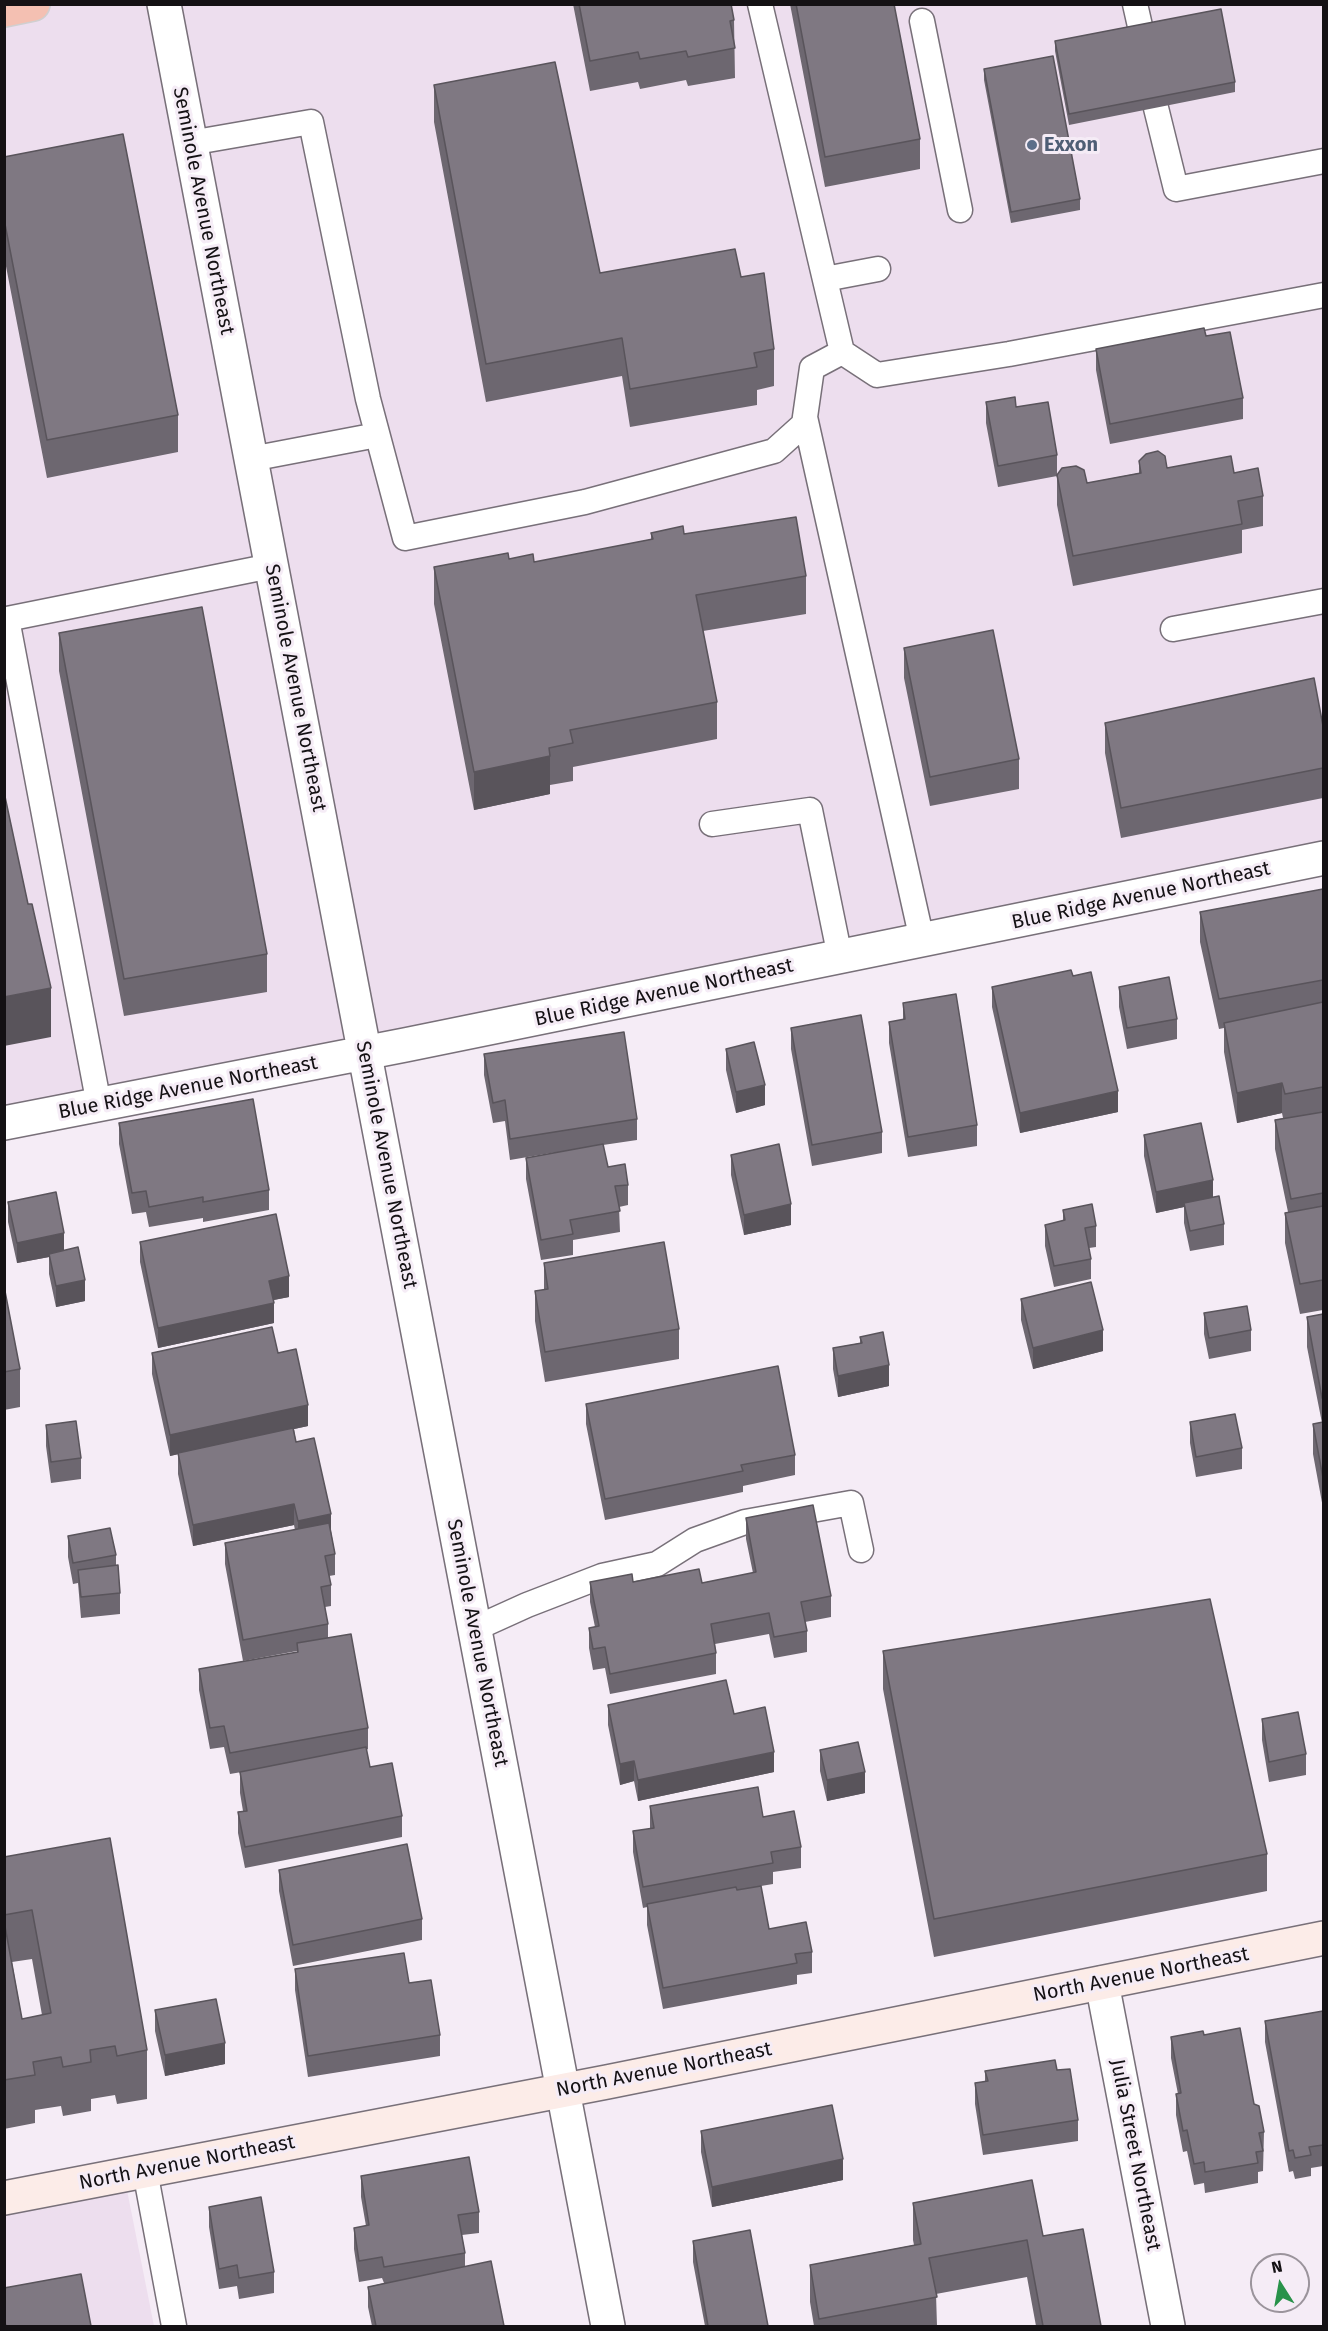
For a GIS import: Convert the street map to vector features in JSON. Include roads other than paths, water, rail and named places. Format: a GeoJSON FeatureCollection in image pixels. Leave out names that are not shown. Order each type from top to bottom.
{"type":"FeatureCollection","features":[{"type":"Feature","properties":{"kind":"highway"},"geometry":{"type":"LineString","coordinates":[[4,10],[33,4]]}},
{"type":"Feature","properties":{"kind":"main road","name":"North Avenue Northeast"},"geometry":{"type":"LineString","coordinates":[[4,2198],[562,2091],[1323,1938]]}},
{"type":"Feature","properties":{"kind":"street","name":"Seminole Avenue Northeast"},"geometry":{"type":"LineString","coordinates":[[164,4],[608,2326]]}},
{"type":"Feature","properties":{"kind":"street","name":"Blue Ridge Avenue Northeast"},"geometry":{"type":"LineString","coordinates":[[4,1124],[1323,858]]}},
{"type":"Feature","properties":{"kind":"street","name":"Julia Street Northeast"},"geometry":{"type":"LineString","coordinates":[[1102,1983],[1168,2326]]}},
{"type":"Feature","properties":{"kind":"lane"},"geometry":{"type":"LineString","coordinates":[[760,4],[842,352],[877,375],[1009,354],[1323,295]]}},
{"type":"Feature","properties":{"kind":"lane"},"geometry":{"type":"LineString","coordinates":[[1135,4],[1142,35]]}},
{"type":"Feature","properties":{"kind":"lane"},"geometry":{"type":"LineString","coordinates":[[922,21],[960,210]]}},
{"type":"Feature","properties":{"kind":"lane"},"geometry":{"type":"LineString","coordinates":[[1156,108],[1176,189],[1323,161]]}},
{"type":"Feature","properties":{"kind":"lane"},"geometry":{"type":"LineString","coordinates":[[190,143],[311,122],[377,435],[405,538],[585,501],[774,451],[804,424],[812,368],[842,352]]}},
{"type":"Feature","properties":{"kind":"lane"},"geometry":{"type":"LineString","coordinates":[[825,279],[878,269]]}},
{"type":"Feature","properties":{"kind":"lane"},"geometry":{"type":"LineString","coordinates":[[805,417],[922,940]]}},
{"type":"Feature","properties":{"kind":"lane"},"geometry":{"type":"LineString","coordinates":[[251,459],[377,435]]}},
{"type":"Feature","properties":{"kind":"lane"},"geometry":{"type":"LineString","coordinates":[[99,1105],[7,619],[271,566]]}},
{"type":"Feature","properties":{"kind":"lane"},"geometry":{"type":"LineString","coordinates":[[1173,629],[1323,601]]}},
{"type":"Feature","properties":{"kind":"lane"},"geometry":{"type":"LineString","coordinates":[[712,824],[810,810],[840,957]]}},
{"type":"Feature","properties":{"kind":"lane"},"geometry":{"type":"LineString","coordinates":[[474,1629],[527,1605],[602,1576],[657,1564],[695,1540],[745,1522],[850,1503],[861,1550]]}},
{"type":"Feature","properties":{"kind":"lane"},"geometry":{"type":"LineString","coordinates":[[145,2171],[174,2326]]}},
{"type":"Feature","properties":{"kind":"place","name":"Exxon"},"geometry":{"type":"Point","coordinates":[1032,145]}}]}
